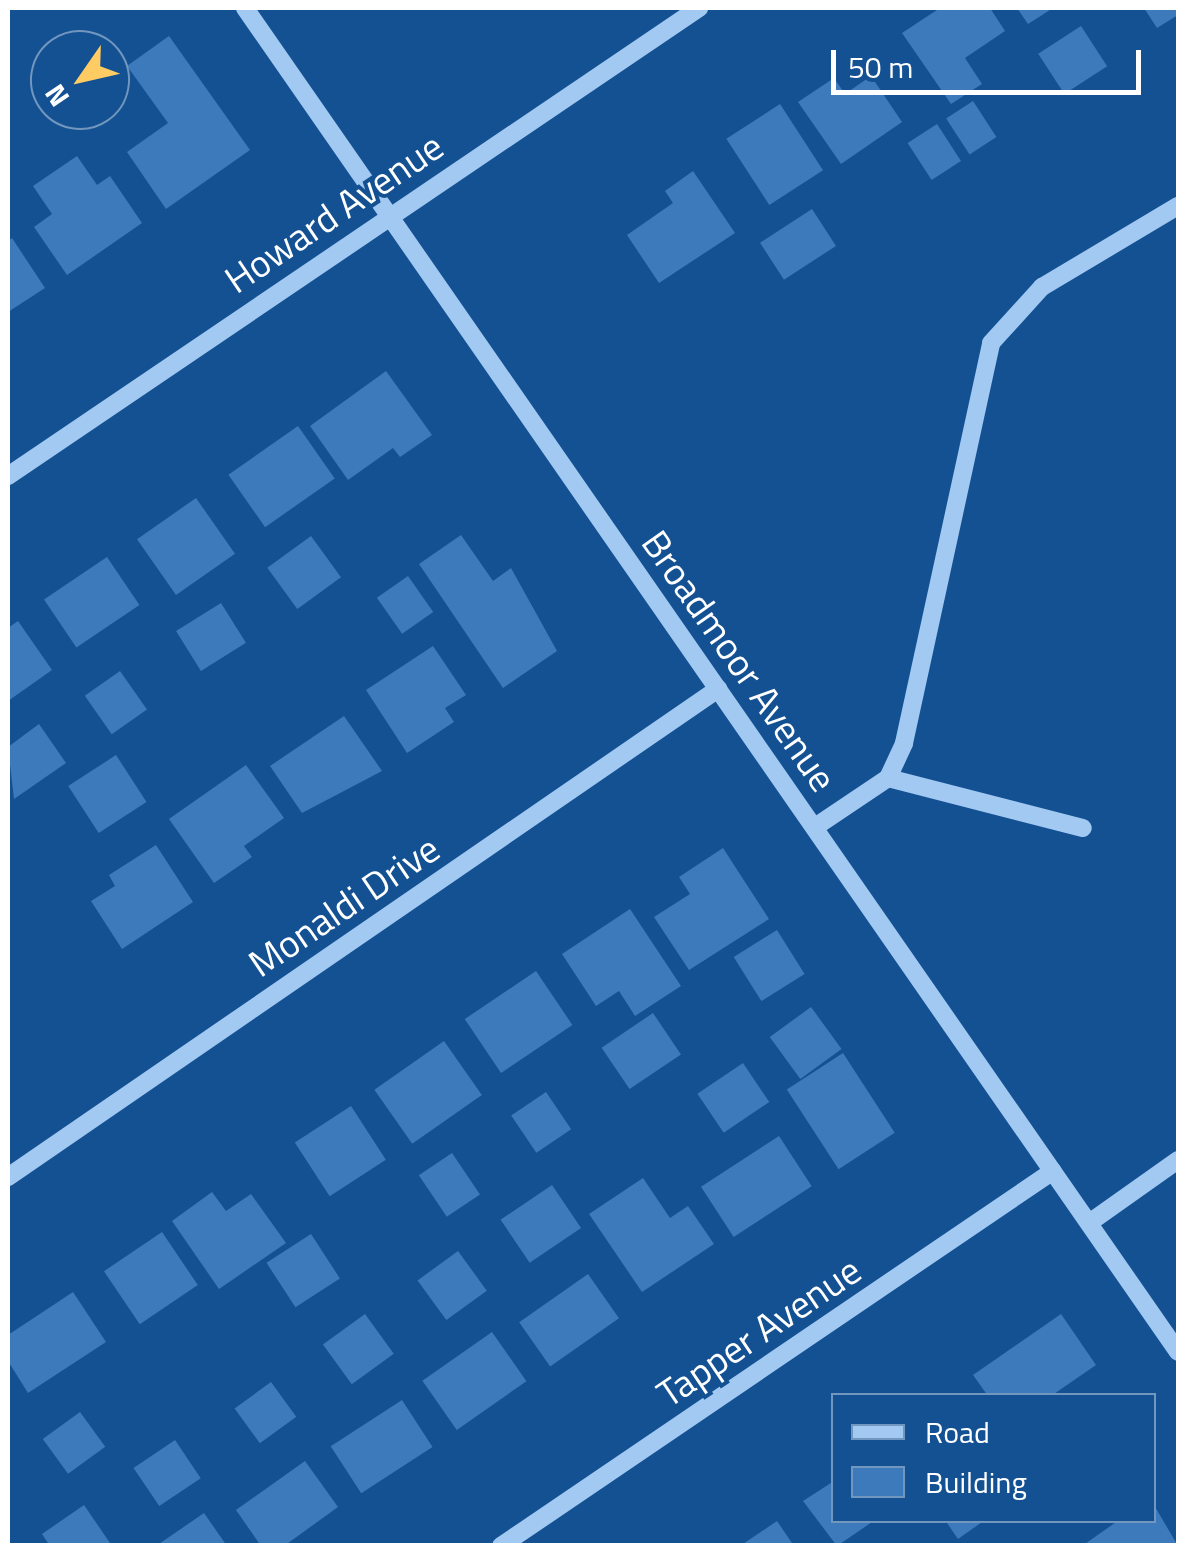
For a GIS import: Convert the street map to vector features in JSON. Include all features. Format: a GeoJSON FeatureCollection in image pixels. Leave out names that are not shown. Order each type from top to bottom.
{"type":"FeatureCollection","features":[{"type":"Feature","properties":{"kind":"street","name":"Broadmoor Avenue"},"geometry":{"type":"LineString","coordinates":[[245,8],[1178,1352]]}},
{"type":"Feature","properties":{"kind":"street","name":"Howard Avenue"},"geometry":{"type":"LineString","coordinates":[[8,476],[388,214],[699,8]]}},
{"type":"Feature","properties":{"kind":"street"},"geometry":{"type":"LineString","coordinates":[[814,827],[888,778],[904,743],[991,343],[1042,287],[1178,206]]}},
{"type":"Feature","properties":{"kind":"street","name":"Monaldi Drive"},"geometry":{"type":"LineString","coordinates":[[8,1177],[718,689]]}},
{"type":"Feature","properties":{"kind":"street"},"geometry":{"type":"LineString","coordinates":[[888,778],[1083,828]]}},
{"type":"Feature","properties":{"kind":"street"},"geometry":{"type":"LineString","coordinates":[[1089,1222],[1178,1160]]}},
{"type":"Feature","properties":{"kind":"street","name":"Tapper Avenue"},"geometry":{"type":"LineString","coordinates":[[501,1546],[1052,1171]]}},
{"type":"Feature","properties":{"kind":"building"},"geometry":{"type":"Polygon","coordinates":[[[940,8],[990,8],[1005,31],[965,58],[982,84],[951,104],[902,33],[940,8]]]}},
{"type":"Feature","properties":{"kind":"building"},"geometry":{"type":"Polygon","coordinates":[[[1017,8],[1053,8],[1028,24],[1017,8]]]}},
{"type":"Feature","properties":{"kind":"building"},"geometry":{"type":"Polygon","coordinates":[[[1144,8],[1178,8],[1178,15],[1157,28],[1144,8]]]}},
{"type":"Feature","properties":{"kind":"building"},"geometry":{"type":"Polygon","coordinates":[[[1081,26],[1107,66],[1064,94],[1038,54],[1081,26]]]}},
{"type":"Feature","properties":{"kind":"building"},"geometry":{"type":"Polygon","coordinates":[[[169,36],[250,150],[166,209],[127,152],[168,123],[130,70],[130,64],[169,36]]]}},
{"type":"Feature","properties":{"kind":"building"},"geometry":{"type":"Polygon","coordinates":[[[871,76],[902,122],[841,164],[798,102],[834,78],[845,94],[871,76]]]}},
{"type":"Feature","properties":{"kind":"building"},"geometry":{"type":"Polygon","coordinates":[[[973,101],[996,137],[970,154],[946,118],[973,101]]]}},
{"type":"Feature","properties":{"kind":"building"},"geometry":{"type":"Polygon","coordinates":[[[780,104],[823,170],[769,205],[726,139],[780,104]]]}},
{"type":"Feature","properties":{"kind":"building"},"geometry":{"type":"Polygon","coordinates":[[[937,124],[961,161],[932,180],[908,143],[937,124]]]}},
{"type":"Feature","properties":{"kind":"building"},"geometry":{"type":"Polygon","coordinates":[[[77,156],[97,185],[110,176],[142,223],[67,275],[34,227],[52,214],[33,186],[77,156]]]}},
{"type":"Feature","properties":{"kind":"building"},"geometry":{"type":"Polygon","coordinates":[[[693,171],[735,233],[659,283],[627,235],[673,203],[665,191],[693,171]]]}},
{"type":"Feature","properties":{"kind":"building"},"geometry":{"type":"Polygon","coordinates":[[[812,209],[836,246],[784,280],[760,243],[812,209]]]}},
{"type":"Feature","properties":{"kind":"building"},"geometry":{"type":"Polygon","coordinates":[[[12,238],[45,288],[8,312],[8,241],[12,238]]]}},
{"type":"Feature","properties":{"kind":"building"},"geometry":{"type":"Polygon","coordinates":[[[386,371],[432,435],[400,457],[393,448],[348,480],[310,426],[386,371]]]}},
{"type":"Feature","properties":{"kind":"building"},"geometry":{"type":"Polygon","coordinates":[[[298,426],[335,478],[265,527],[228,475],[298,426]]]}},
{"type":"Feature","properties":{"kind":"building"},"geometry":{"type":"Polygon","coordinates":[[[196,498],[235,554],[176,595],[137,539],[196,498]]]}},
{"type":"Feature","properties":{"kind":"building"},"geometry":{"type":"Polygon","coordinates":[[[461,535],[493,581],[511,568],[557,651],[503,688],[419,564],[461,535]]]}},
{"type":"Feature","properties":{"kind":"building"},"geometry":{"type":"Polygon","coordinates":[[[311,536],[341,577],[297,609],[267,568],[311,536]]]}},
{"type":"Feature","properties":{"kind":"building"},"geometry":{"type":"Polygon","coordinates":[[[107,557],[139,605],[76,648],[44,599],[107,557]]]}},
{"type":"Feature","properties":{"kind":"building"},"geometry":{"type":"Polygon","coordinates":[[[408,576],[433,612],[402,634],[377,598],[408,576]]]}},
{"type":"Feature","properties":{"kind":"building"},"geometry":{"type":"Polygon","coordinates":[[[221,603],[246,643],[201,671],[176,631],[221,603]]]}},
{"type":"Feature","properties":{"kind":"building"},"geometry":{"type":"Polygon","coordinates":[[[18,621],[52,670],[8,701],[8,628],[18,621]]]}},
{"type":"Feature","properties":{"kind":"building"},"geometry":{"type":"Polygon","coordinates":[[[433,646],[466,695],[445,708],[454,722],[407,753],[366,690],[433,646]]]}},
{"type":"Feature","properties":{"kind":"building"},"geometry":{"type":"Polygon","coordinates":[[[120,671],[147,710],[112,734],[85,696],[120,671]]]}},
{"type":"Feature","properties":{"kind":"building"},"geometry":{"type":"Polygon","coordinates":[[[344,716],[382,771],[302,813],[270,766],[344,716]]]}},
{"type":"Feature","properties":{"kind":"building"},"geometry":{"type":"Polygon","coordinates":[[[39,724],[66,763],[14,799],[8,747],[39,724]]]}},
{"type":"Feature","properties":{"kind":"building"},"geometry":{"type":"Polygon","coordinates":[[[116,755],[146,802],[99,833],[68,786],[116,755]]]}},
{"type":"Feature","properties":{"kind":"building"},"geometry":{"type":"Polygon","coordinates":[[[246,765],[284,818],[244,846],[252,857],[214,883],[169,819],[246,765]]]}},
{"type":"Feature","properties":{"kind":"building"},"geometry":{"type":"Polygon","coordinates":[[[156,845],[193,902],[122,949],[91,901],[115,886],[109,875],[156,845]]]}},
{"type":"Feature","properties":{"kind":"building"},"geometry":{"type":"Polygon","coordinates":[[[723,848],[769,919],[689,970],[654,917],[690,894],[679,877],[723,848]]]}},
{"type":"Feature","properties":{"kind":"building"},"geometry":{"type":"Polygon","coordinates":[[[630,909],[681,986],[635,1016],[619,991],[596,1006],[562,954],[630,909]]]}},
{"type":"Feature","properties":{"kind":"building"},"geometry":{"type":"Polygon","coordinates":[[[777,930],[805,974],[761,1001],[734,957],[777,930]]]}},
{"type":"Feature","properties":{"kind":"building"},"geometry":{"type":"Polygon","coordinates":[[[536,971],[572,1025],[501,1073],[465,1019],[536,971]]]}},
{"type":"Feature","properties":{"kind":"building"},"geometry":{"type":"Polygon","coordinates":[[[811,1007],[842,1049],[800,1079],[770,1037],[811,1007]]]}},
{"type":"Feature","properties":{"kind":"building"},"geometry":{"type":"Polygon","coordinates":[[[653,1013],[681,1054],[630,1089],[602,1048],[653,1013]]]}},
{"type":"Feature","properties":{"kind":"building"},"geometry":{"type":"Polygon","coordinates":[[[444,1041],[482,1095],[412,1144],[374,1090],[444,1041]]]}},
{"type":"Feature","properties":{"kind":"building"},"geometry":{"type":"Polygon","coordinates":[[[843,1053],[895,1133],[839,1169],[787,1089],[843,1053]]]}},
{"type":"Feature","properties":{"kind":"building"},"geometry":{"type":"Polygon","coordinates":[[[743,1063],[769,1102],[724,1133],[697,1094],[743,1063]]]}},
{"type":"Feature","properties":{"kind":"building"},"geometry":{"type":"Polygon","coordinates":[[[546,1092],[571,1129],[536,1153],[511,1115],[546,1092]]]}},
{"type":"Feature","properties":{"kind":"building"},"geometry":{"type":"Polygon","coordinates":[[[351,1106],[386,1160],[330,1196],[295,1142],[351,1106]]]}},
{"type":"Feature","properties":{"kind":"building"},"geometry":{"type":"Polygon","coordinates":[[[779,1136],[812,1186],[734,1237],[701,1187],[779,1136]]]}},
{"type":"Feature","properties":{"kind":"building"},"geometry":{"type":"Polygon","coordinates":[[[452,1153],[480,1194],[447,1217],[419,1175],[452,1153]]]}},
{"type":"Feature","properties":{"kind":"building"},"geometry":{"type":"Polygon","coordinates":[[[643,1178],[670,1218],[688,1206],[714,1244],[642,1292],[589,1214],[643,1178]]]}},
{"type":"Feature","properties":{"kind":"building"},"geometry":{"type":"Polygon","coordinates":[[[552,1185],[581,1228],[530,1263],[501,1220],[552,1185]]]}},
{"type":"Feature","properties":{"kind":"building"},"geometry":{"type":"Polygon","coordinates":[[[212,1192],[226,1211],[251,1194],[286,1243],[219,1289],[172,1221],[212,1192]]]}},
{"type":"Feature","properties":{"kind":"building"},"geometry":{"type":"Polygon","coordinates":[[[162,1232],[198,1285],[140,1324],[104,1271],[162,1232]]]}},
{"type":"Feature","properties":{"kind":"building"},"geometry":{"type":"Polygon","coordinates":[[[311,1234],[340,1278],[295,1307],[267,1263],[311,1234]]]}},
{"type":"Feature","properties":{"kind":"building"},"geometry":{"type":"Polygon","coordinates":[[[458,1251],[487,1291],[446,1320],[418,1280],[458,1251]]]}},
{"type":"Feature","properties":{"kind":"building"},"geometry":{"type":"Polygon","coordinates":[[[588,1274],[619,1318],[550,1366],[519,1322],[588,1274]]]}},
{"type":"Feature","properties":{"kind":"building"},"geometry":{"type":"Polygon","coordinates":[[[73,1292],[106,1342],[28,1393],[8,1361],[8,1335],[73,1292]]]}},
{"type":"Feature","properties":{"kind":"building"},"geometry":{"type":"Polygon","coordinates":[[[365,1314],[394,1354],[352,1384],[323,1345],[365,1314]]]}},
{"type":"Feature","properties":{"kind":"building"},"geometry":{"type":"Polygon","coordinates":[[[1061,1314],[1096,1365],[1055,1393],[986,1393],[973,1375],[1061,1314]]]}},
{"type":"Feature","properties":{"kind":"building"},"geometry":{"type":"Polygon","coordinates":[[[492,1332],[526,1381],[457,1430],[422,1381],[492,1332]]]}},
{"type":"Feature","properties":{"kind":"building"},"geometry":{"type":"Polygon","coordinates":[[[271,1382],[296,1417],[260,1443],[235,1408],[271,1382]]]}},
{"type":"Feature","properties":{"kind":"building"},"geometry":{"type":"Polygon","coordinates":[[[402,1400],[432,1447],[361,1493],[331,1446],[402,1400]]]}},
{"type":"Feature","properties":{"kind":"building"},"geometry":{"type":"Polygon","coordinates":[[[80,1412],[105,1447],[68,1474],[43,1439],[80,1412]]]}},
{"type":"Feature","properties":{"kind":"building"},"geometry":{"type":"Polygon","coordinates":[[[175,1440],[201,1478],[159,1506],[134,1468],[175,1440]]]}},
{"type":"Feature","properties":{"kind":"building"},"geometry":{"type":"Polygon","coordinates":[[[305,1461],[338,1507],[284,1546],[261,1546],[236,1510],[305,1461]]]}},
{"type":"Feature","properties":{"kind":"building"},"geometry":{"type":"Polygon","coordinates":[[[831,1483],[831,1523],[871,1523],[837,1546],[803,1501],[831,1483]]]}},
{"type":"Feature","properties":{"kind":"building"},"geometry":{"type":"Polygon","coordinates":[[[84,1505],[110,1543],[50,1546],[42,1534],[84,1505]]]}},
{"type":"Feature","properties":{"kind":"building"},"geometry":{"type":"Polygon","coordinates":[[[1156,1508],[1178,1546],[1082,1546],[1115,1523],[1156,1523],[1156,1508]]]}},
{"type":"Feature","properties":{"kind":"building"},"geometry":{"type":"Polygon","coordinates":[[[204,1513],[227,1546],[156,1546],[204,1513]]]}},
{"type":"Feature","properties":{"kind":"building"},"geometry":{"type":"Polygon","coordinates":[[[777,1521],[794,1546],[740,1546],[777,1521]]]}},
{"type":"Feature","properties":{"kind":"building"},"geometry":{"type":"Polygon","coordinates":[[[947,1523],[981,1523],[958,1539],[947,1523]]]}}]}
